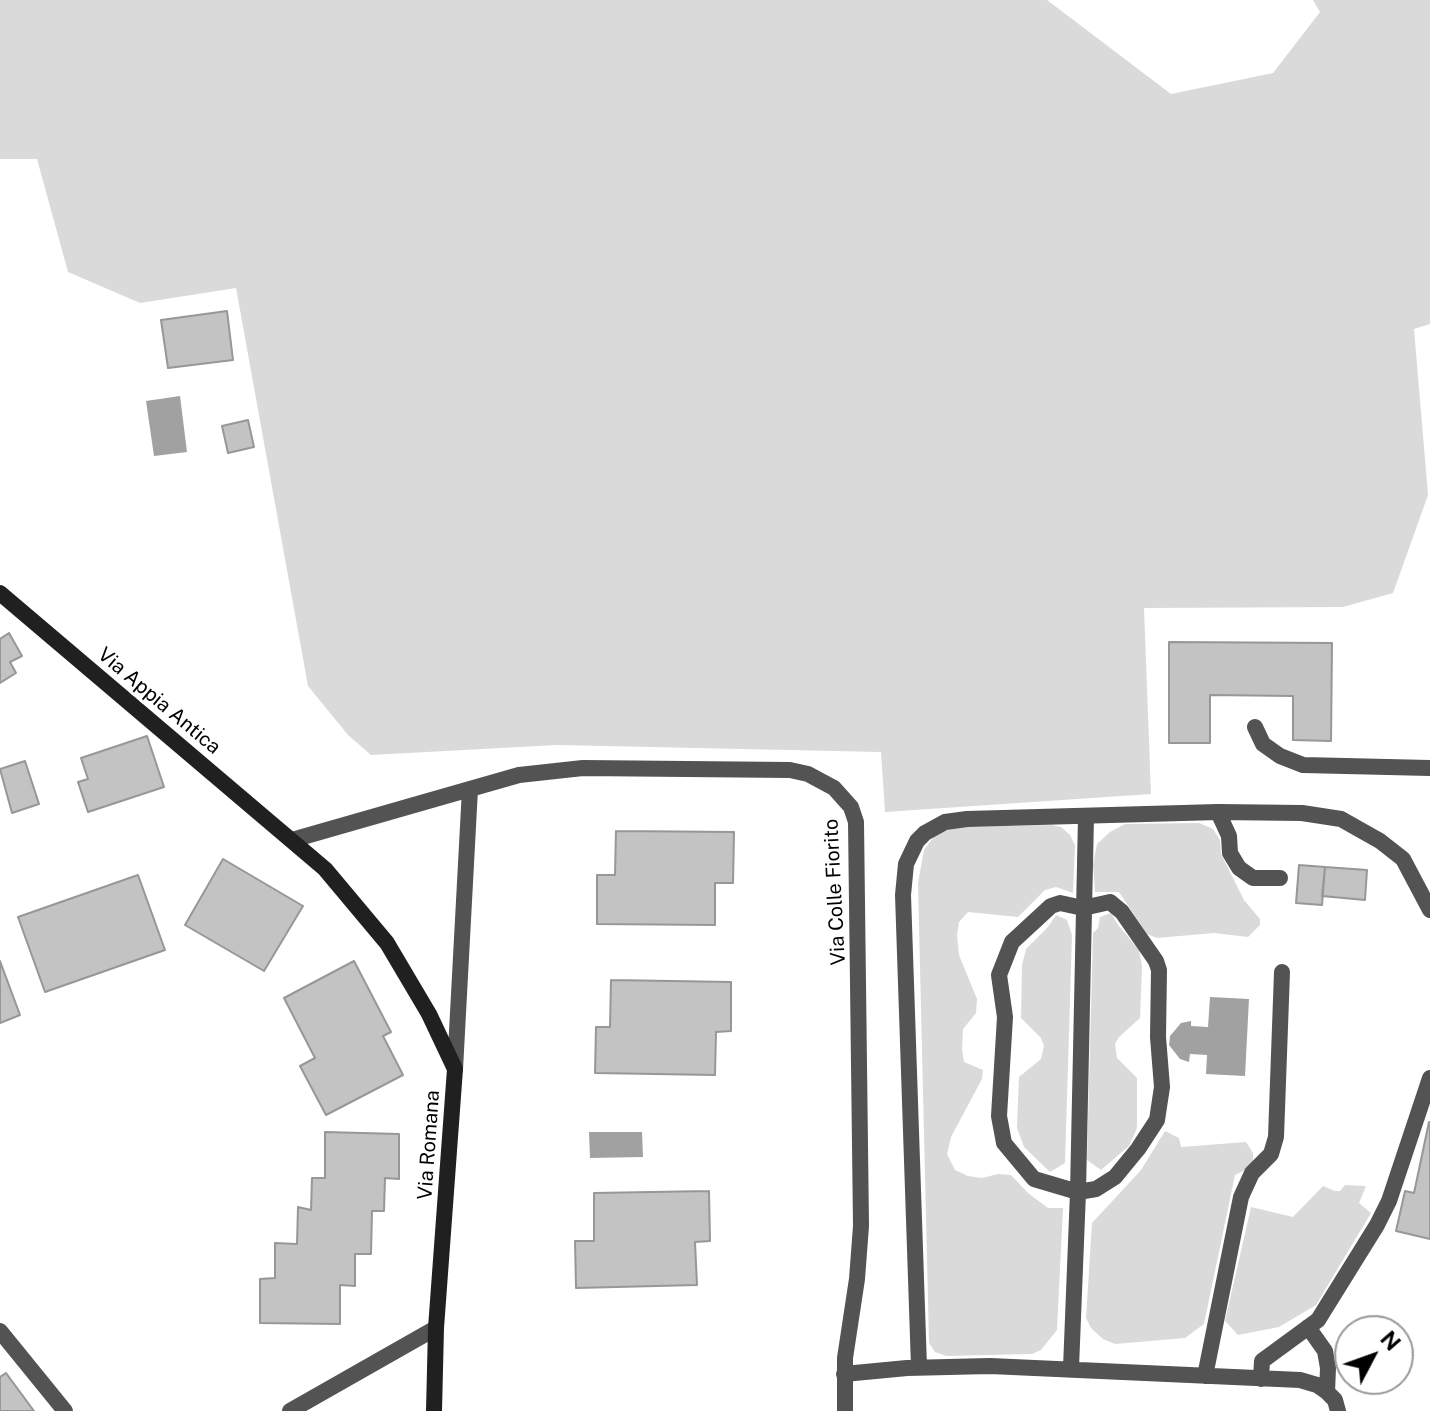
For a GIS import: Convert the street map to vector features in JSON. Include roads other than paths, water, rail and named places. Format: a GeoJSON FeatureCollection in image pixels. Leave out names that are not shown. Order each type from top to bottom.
{"type":"FeatureCollection","features":[{"type":"Feature","properties":{"kind":"street","name":"Via Appia Antica"},"geometry":{"type":"LineString","coordinates":[[0,593],[292,840]]}},
{"type":"Feature","properties":{"kind":"street"},"geometry":{"type":"LineString","coordinates":[[1255,727],[1263,744],[1280,756],[1303,765],[1430,768]]}},
{"type":"Feature","properties":{"kind":"street","name":"Via Colle Fiorito"},"geometry":{"type":"LineString","coordinates":[[292,840],[519,775],[573,768],[790,770],[828,783],[851,807],[856,822],[862,1187],[859,1262],[844,1374],[845,1411]]}},
{"type":"Feature","properties":{"kind":"street"},"geometry":{"type":"LineString","coordinates":[[455,1069],[470,789]]}},
{"type":"Feature","properties":{"kind":"street"},"geometry":{"type":"LineString","coordinates":[[919,1367],[904,911],[906,864],[917,841],[925,833],[945,822],[956,820],[1218,812],[1302,813],[1341,819],[1380,841],[1403,859],[1430,910]]}},
{"type":"Feature","properties":{"kind":"street"},"geometry":{"type":"LineString","coordinates":[[1218,812],[1229,836],[1230,853],[1239,868],[1253,878],[1280,878]]}},
{"type":"Feature","properties":{"kind":"street"},"geometry":{"type":"LineString","coordinates":[[1071,1368],[1086,817]]}},
{"type":"Feature","properties":{"kind":"street","name":"Via Romana"},"geometry":{"type":"LineString","coordinates":[[292,840],[336,880],[393,952],[422,1000],[455,1069],[436,1328],[434,1411]]}},
{"type":"Feature","properties":{"kind":"street"},"geometry":{"type":"LineString","coordinates":[[1110,902],[1122,912],[1156,961],[1159,970],[1158,1037],[1162,1087],[1157,1120],[1138,1149],[1115,1177],[1096,1189],[1078,1192],[1034,1179],[1004,1143],[999,1116],[1005,1017],[999,975],[1012,942],[1051,906],[1060,903],[1083,908],[1110,902]]}},
{"type":"Feature","properties":{"kind":"street"},"geometry":{"type":"LineString","coordinates":[[1205,1376],[1241,1197],[1252,1173],[1271,1154],[1276,1137],[1282,972]]}},
{"type":"Feature","properties":{"kind":"street"},"geometry":{"type":"LineString","coordinates":[[1261,1379],[1262,1361],[1318,1320],[1389,1201],[1430,1078]]}},
{"type":"Feature","properties":{"kind":"street"},"geometry":{"type":"LineString","coordinates":[[1308,1327],[1325,1351],[1327,1392]]}},
{"type":"Feature","properties":{"kind":"street"},"geometry":{"type":"LineString","coordinates":[[290,1411],[436,1328]]}},
{"type":"Feature","properties":{"kind":"street"},"geometry":{"type":"LineString","coordinates":[[0,1331],[65,1411]]}},
{"type":"Feature","properties":{"kind":"street"},"geometry":{"type":"LineString","coordinates":[[844,1374],[919,1367],[1071,1368],[1300,1380],[1327,1392],[1335,1400],[1338,1411]]}}]}
